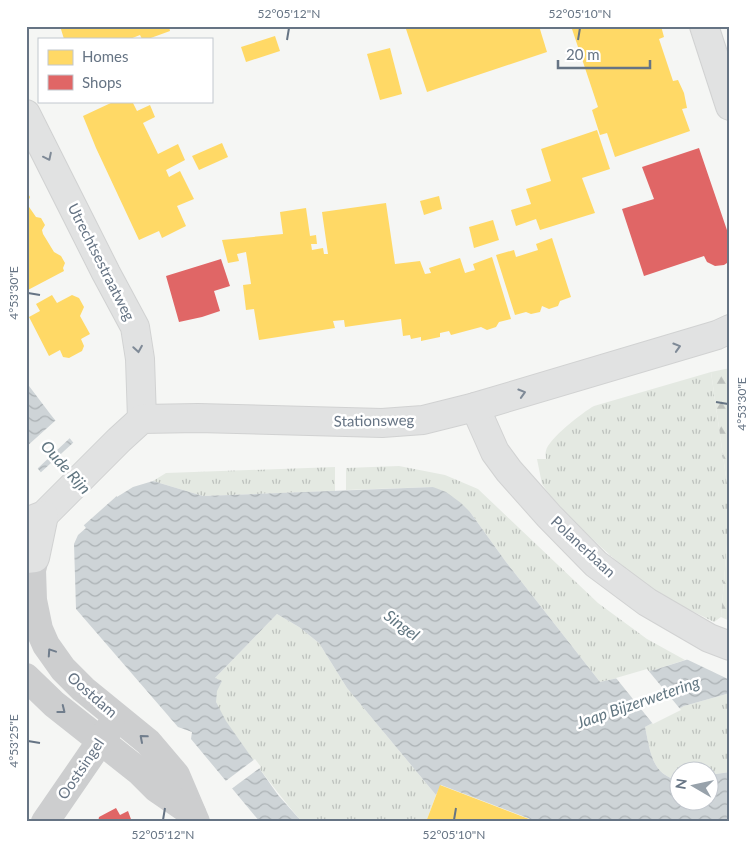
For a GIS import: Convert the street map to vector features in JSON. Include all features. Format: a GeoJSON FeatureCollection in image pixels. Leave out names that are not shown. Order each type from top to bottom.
{"type":"FeatureCollection","features":[{"type":"Feature","properties":{"kind":"main road"},"geometry":{"type":"LineString","coordinates":[[704,26],[729,104]]}},
{"type":"Feature","properties":{"kind":"main road","name":"Utrechtsestraatweg"},"geometry":{"type":"LineString","coordinates":[[26,114],[135,327],[141,368],[142,419]]}},
{"type":"Feature","properties":{"kind":"main road","name":"Stationsweg"},"geometry":{"type":"LineString","coordinates":[[142,419],[198,418],[382,423],[423,420],[475,407],[717,335],[730,329]]}},
{"type":"Feature","properties":{"kind":"main road","name":"Polanerbaan"},"geometry":{"type":"LineString","coordinates":[[475,407],[495,452],[509,471],[549,516],[596,564],[647,602],[719,642]]}},
{"type":"Feature","properties":{"kind":"main road"},"geometry":{"type":"LineString","coordinates":[[29,556],[44,512],[142,419]]}},
{"type":"Feature","properties":{"kind":"street","name":"Oostdam"},"geometry":{"type":"LineString","coordinates":[[29,556],[32,570],[33,600],[39,629],[46,645],[62,669],[83,689],[148,742],[176,775],[194,817]]}},
{"type":"Feature","properties":{"kind":"street","name":"Oostdam"},"geometry":{"type":"LineString","coordinates":[[26,677],[54,704],[194,817]]}},
{"type":"Feature","properties":{"kind":"street","name":"Oostsingel"},"geometry":{"type":"LineString","coordinates":[[45,822],[117,717]]}},
{"type":"Feature","properties":{"kind":"green space"},"geometry":{"type":"Polygon","coordinates":[[[730,368],[730,621],[721,617],[727,545],[727,484],[711,372],[730,368]]]}},
{"type":"Feature","properties":{"kind":"green space"},"geometry":{"type":"Polygon","coordinates":[[[711,372],[727,484],[727,545],[721,617],[714,622],[678,604],[639,579],[607,552],[549,494],[542,484],[537,459],[546,459],[548,446],[559,433],[594,406],[711,372]]]}},
{"type":"Feature","properties":{"kind":"green space"},"geometry":{"type":"Polygon","coordinates":[[[399,466],[445,475],[478,489],[598,603],[647,639],[685,660],[654,670],[600,682],[506,562],[470,512],[433,487],[346,490],[346,468],[399,466]]]}},
{"type":"Feature","properties":{"kind":"green space"},"geometry":{"type":"Polygon","coordinates":[[[335,467],[335,491],[203,496],[153,481],[166,473],[335,467]]]}},
{"type":"Feature","properties":{"kind":"green space"},"geometry":{"type":"Polygon","coordinates":[[[277,614],[299,627],[319,643],[347,688],[436,795],[426,822],[302,822],[241,744],[217,706],[215,678],[277,614]]]}},
{"type":"Feature","properties":{"kind":"green space"},"geometry":{"type":"Polygon","coordinates":[[[730,693],[730,772],[718,774],[718,760],[668,760],[668,776],[657,767],[653,760],[645,727],[684,706],[730,693]]]}},
{"type":"Feature","properties":{"kind":"water"},"geometry":{"type":"Polygon","coordinates":[[[26,382],[117,497],[133,487],[153,481],[203,496],[433,487],[446,492],[470,512],[506,562],[600,682],[654,670],[730,646],[730,693],[684,706],[645,727],[653,760],[662,773],[668,776],[668,810],[718,810],[718,774],[730,772],[730,822],[538,822],[441,785],[436,795],[347,688],[319,643],[299,627],[277,614],[215,678],[222,681],[217,691],[216,702],[226,721],[278,795],[302,822],[260,822],[191,739],[192,732],[178,727],[76,609],[74,544],[78,535],[86,528],[26,454],[26,382]]]}},
{"type":"Feature","properties":{"kind":"pier"},"geometry":{"type":"Polygon","coordinates":[[[56,420],[71,437],[36,470],[26,458],[26,447],[56,420]]]}},
{"type":"Feature","properties":{"kind":"pier"},"geometry":{"type":"Polygon","coordinates":[[[75,441],[119,494],[83,526],[39,474],[75,441]]]}},
{"type":"Feature","properties":{"kind":"pier"},"geometry":{"type":"Polygon","coordinates":[[[730,643],[730,680],[684,658],[730,643]]]}},
{"type":"Feature","properties":{"kind":"pier"},"geometry":{"type":"Polygon","coordinates":[[[647,669],[681,710],[653,724],[616,678],[647,669]]]}},
{"type":"Feature","properties":{"kind":"pier"},"geometry":{"type":"Polygon","coordinates":[[[255,759],[261,767],[230,790],[223,783],[255,759]]]}},
{"type":"Feature","properties":{"kind":"building: Homes"},"geometry":{"type":"Polygon","coordinates":[[[60,26],[169,26],[170,31],[151,38],[142,38],[140,35],[132,38],[64,38],[60,26]]]}},
{"type":"Feature","properties":{"kind":"building: Homes"},"geometry":{"type":"Polygon","coordinates":[[[405,26],[539,26],[547,52],[427,92],[405,26]]]}},
{"type":"Feature","properties":{"kind":"building: Homes"},"geometry":{"type":"Polygon","coordinates":[[[571,26],[661,26],[664,37],[659,39],[673,81],[678,80],[684,93],[687,108],[682,109],[690,131],[615,157],[607,133],[600,135],[592,110],[598,107],[571,26]]]}},
{"type":"Feature","properties":{"kind":"building: Homes"},"geometry":{"type":"Polygon","coordinates":[[[275,36],[280,51],[246,62],[241,47],[275,36]]]}},
{"type":"Feature","properties":{"kind":"building: Homes"},"geometry":{"type":"Polygon","coordinates":[[[390,48],[402,94],[380,100],[367,54],[390,48]]]}},
{"type":"Feature","properties":{"kind":"building: Homes"},"geometry":{"type":"Polygon","coordinates":[[[113,102],[132,102],[137,111],[150,105],[155,117],[143,123],[158,154],[178,144],[185,160],[166,170],[169,177],[180,171],[194,199],[177,206],[186,226],[162,238],[159,231],[139,240],[83,116],[113,102]]]}},
{"type":"Feature","properties":{"kind":"building: Homes"},"geometry":{"type":"Polygon","coordinates":[[[597,130],[610,169],[582,178],[595,213],[540,230],[536,219],[516,226],[511,210],[531,204],[526,189],[551,181],[541,149],[597,130]]]}},
{"type":"Feature","properties":{"kind":"building: Homes"},"geometry":{"type":"Polygon","coordinates":[[[222,143],[228,157],[199,170],[192,156],[222,143]]]}},
{"type":"Feature","properties":{"kind":"building: Homes"},"geometry":{"type":"Polygon","coordinates":[[[26,190],[30,197],[27,204],[36,217],[41,218],[45,225],[42,230],[43,234],[54,252],[61,256],[65,263],[64,271],[26,291],[26,190]]]}},
{"type":"Feature","properties":{"kind":"building: Homes"},"geometry":{"type":"Polygon","coordinates":[[[439,196],[442,209],[424,215],[420,201],[439,196]]]}},
{"type":"Feature","properties":{"kind":"building: Homes"},"geometry":{"type":"Polygon","coordinates":[[[386,203],[395,264],[420,261],[425,274],[431,273],[429,268],[460,258],[465,273],[475,270],[473,264],[492,257],[511,319],[499,322],[496,327],[487,330],[481,327],[451,335],[449,331],[440,333],[440,337],[421,341],[421,337],[411,339],[410,335],[403,336],[401,319],[345,327],[344,320],[333,321],[335,328],[259,340],[254,309],[246,310],[243,285],[251,284],[246,252],[237,254],[239,261],[228,263],[222,240],[283,234],[280,212],[306,208],[310,236],[316,235],[317,244],[311,244],[312,250],[323,248],[324,254],[328,254],[322,212],[386,203]]]}},
{"type":"Feature","properties":{"kind":"building: Homes"},"geometry":{"type":"Polygon","coordinates":[[[493,220],[499,240],[474,248],[469,227],[493,220]]]}},
{"type":"Feature","properties":{"kind":"building: Homes"},"geometry":{"type":"Polygon","coordinates":[[[552,238],[571,297],[560,301],[558,306],[549,309],[542,306],[540,312],[531,314],[526,312],[515,315],[496,255],[514,250],[516,257],[538,250],[536,244],[552,238]]]}},
{"type":"Feature","properties":{"kind":"building: Homes"},"geometry":{"type":"Polygon","coordinates":[[[52,295],[57,303],[72,295],[79,298],[84,307],[80,316],[90,334],[81,339],[84,346],[82,351],[69,358],[63,357],[60,350],[49,356],[29,317],[40,311],[36,304],[52,295]]]}},
{"type":"Feature","properties":{"kind":"building: Homes"},"geometry":{"type":"Polygon","coordinates":[[[440,785],[529,819],[533,822],[426,822],[440,785]]]}},
{"type":"Feature","properties":{"kind":"building: Shops"},"geometry":{"type":"Polygon","coordinates":[[[699,148],[730,239],[730,261],[724,265],[715,266],[707,262],[704,256],[644,276],[622,209],[654,199],[642,167],[699,148]]]}},
{"type":"Feature","properties":{"kind":"building: Shops"},"geometry":{"type":"Polygon","coordinates":[[[221,259],[230,286],[214,291],[220,311],[179,322],[166,276],[221,259]]]}},
{"type":"Feature","properties":{"kind":"building: Shops"},"geometry":{"type":"Polygon","coordinates":[[[116,808],[120,815],[128,811],[132,822],[98,822],[99,817],[116,808]]]}},
{"type":"Feature","properties":{"kind":"water label","name":"Oude Rijn"},"geometry":{"type":"Point","coordinates":[66,467]}},
{"type":"Feature","properties":{"kind":"water label","name":"Singel"},"geometry":{"type":"Point","coordinates":[402,625]}},
{"type":"Feature","properties":{"kind":"water label","name":"Jaap Bijzerwetering"},"geometry":{"type":"Point","coordinates":[638,702]}}]}
